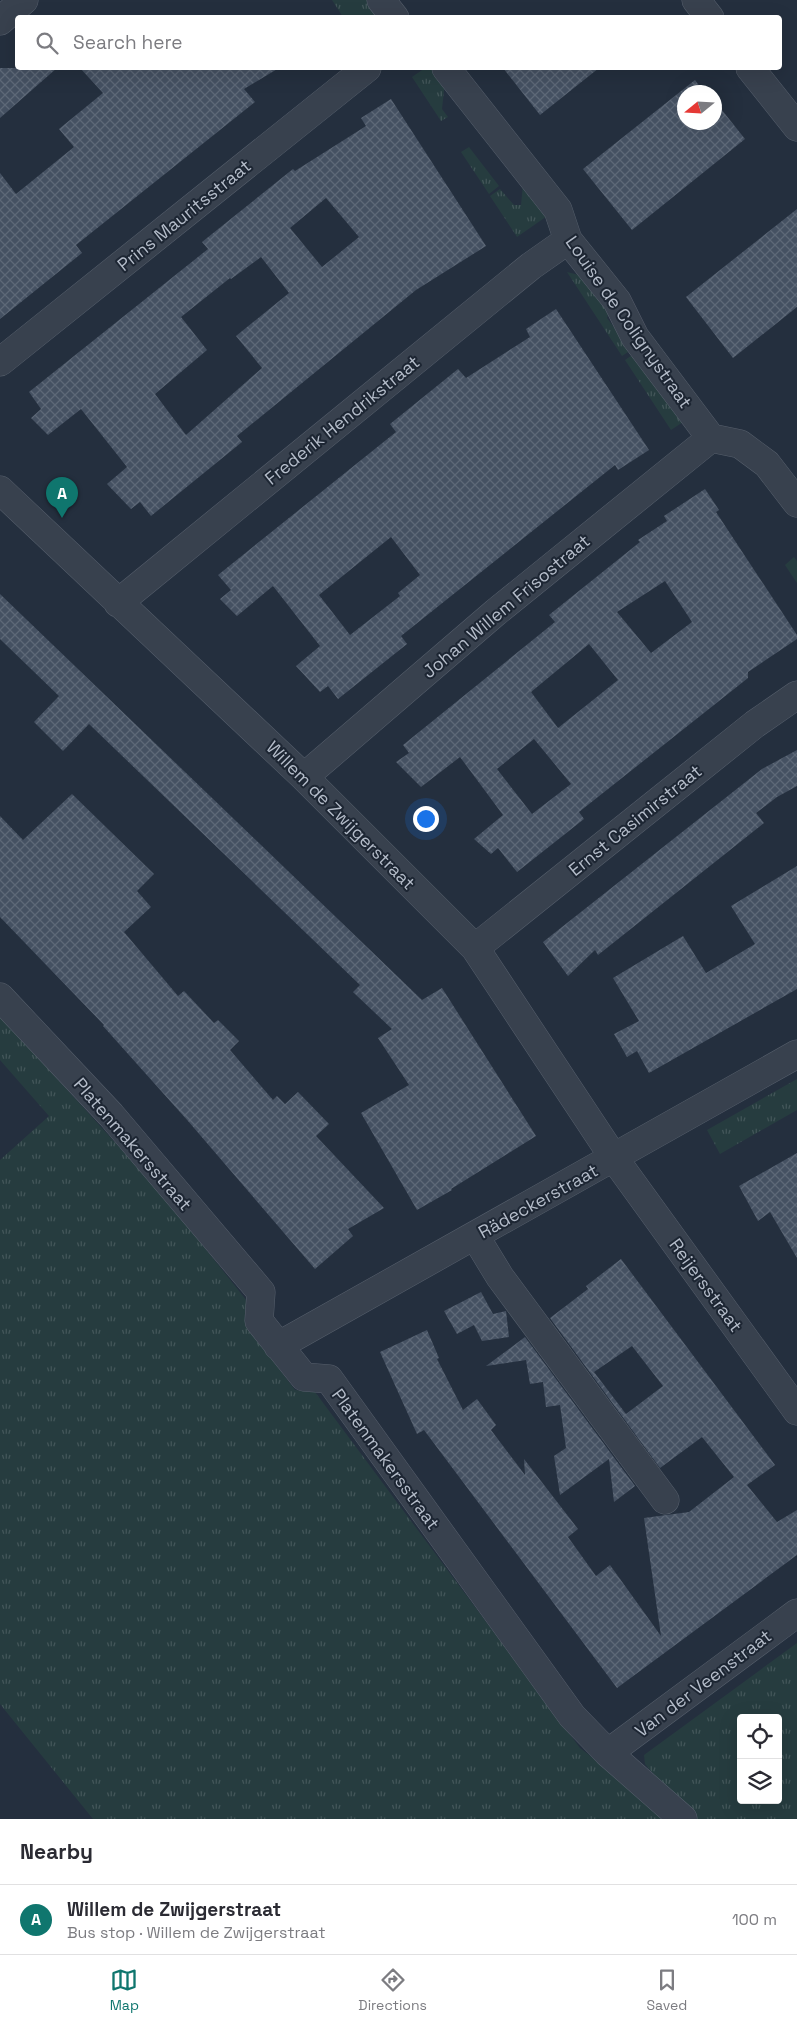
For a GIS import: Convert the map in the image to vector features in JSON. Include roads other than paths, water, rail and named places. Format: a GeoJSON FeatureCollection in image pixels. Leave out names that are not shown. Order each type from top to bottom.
{"type":"FeatureCollection","features":[{"type":"Feature","properties":{"kind":"street"},"geometry":{"type":"LineString","coordinates":[[0,21],[24,0]]}},
{"type":"Feature","properties":{"kind":"street"},"geometry":{"type":"LineString","coordinates":[[381,0],[393,15]]}},
{"type":"Feature","properties":{"kind":"street"},"geometry":{"type":"LineString","coordinates":[[696,0],[708,15]]}},
{"type":"Feature","properties":{"kind":"street","name":"Prins Mauritsstraat"},"geometry":{"type":"LineString","coordinates":[[0,362],[365,70]]}},
{"type":"Feature","properties":{"kind":"street","name":"Louise de Colignystraat"},"geometry":{"type":"LineString","coordinates":[[448,70],[558,210],[568,240],[616,301],[635,337],[711,438]]}},
{"type":"Feature","properties":{"kind":"street"},"geometry":{"type":"LineString","coordinates":[[752,70],[797,127]]}},
{"type":"Feature","properties":{"kind":"street","name":"Frederik Hendrikstraat"},"geometry":{"type":"LineString","coordinates":[[118,603],[531,266],[568,240]]}},
{"type":"Feature","properties":{"kind":"street"},"geometry":{"type":"LineString","coordinates":[[711,438],[740,444],[767,464],[797,503]]}},
{"type":"Feature","properties":{"kind":"street","name":"Johan Willem Frisostraat"},"geometry":{"type":"LineString","coordinates":[[304,777],[496,612],[711,438]]}},
{"type":"Feature","properties":{"kind":"street","name":"Willem de Zwijgerstraat"},"geometry":{"type":"LineString","coordinates":[[0,490],[304,777],[475,948],[614,1158]]}},
{"type":"Feature","properties":{"kind":"street","name":"Ernst Casimirstraat"},"geometry":{"type":"LineString","coordinates":[[475,948],[755,724],[797,695]]}},
{"type":"Feature","properties":{"kind":"street","name":"Platenmakersstraat"},"geometry":{"type":"LineString","coordinates":[[0,997],[111,1115],[261,1292],[258,1320],[304,1377],[329,1379],[534,1666],[572,1716],[608,1753],[683,1819]]}},
{"type":"Feature","properties":{"kind":"street","name":"Rädeckerstraat"},"geometry":{"type":"LineString","coordinates":[[278,1346],[797,1054]]}},
{"type":"Feature","properties":{"kind":"street","name":"Reijersstraat"},"geometry":{"type":"LineString","coordinates":[[614,1158],[797,1412]]}},
{"type":"Feature","properties":{"kind":"street"},"geometry":{"type":"LineString","coordinates":[[475,1236],[500,1277],[665,1500]]}},
{"type":"Feature","properties":{"kind":"street","name":"Van der Veenstraat"},"geometry":{"type":"LineString","coordinates":[[608,1753],[797,1613]]}},
{"type":"Feature","properties":{"kind":"place","name":"Willem de Zwijgerstraat"},"geometry":{"type":"Point","coordinates":[62,518]}}]}
